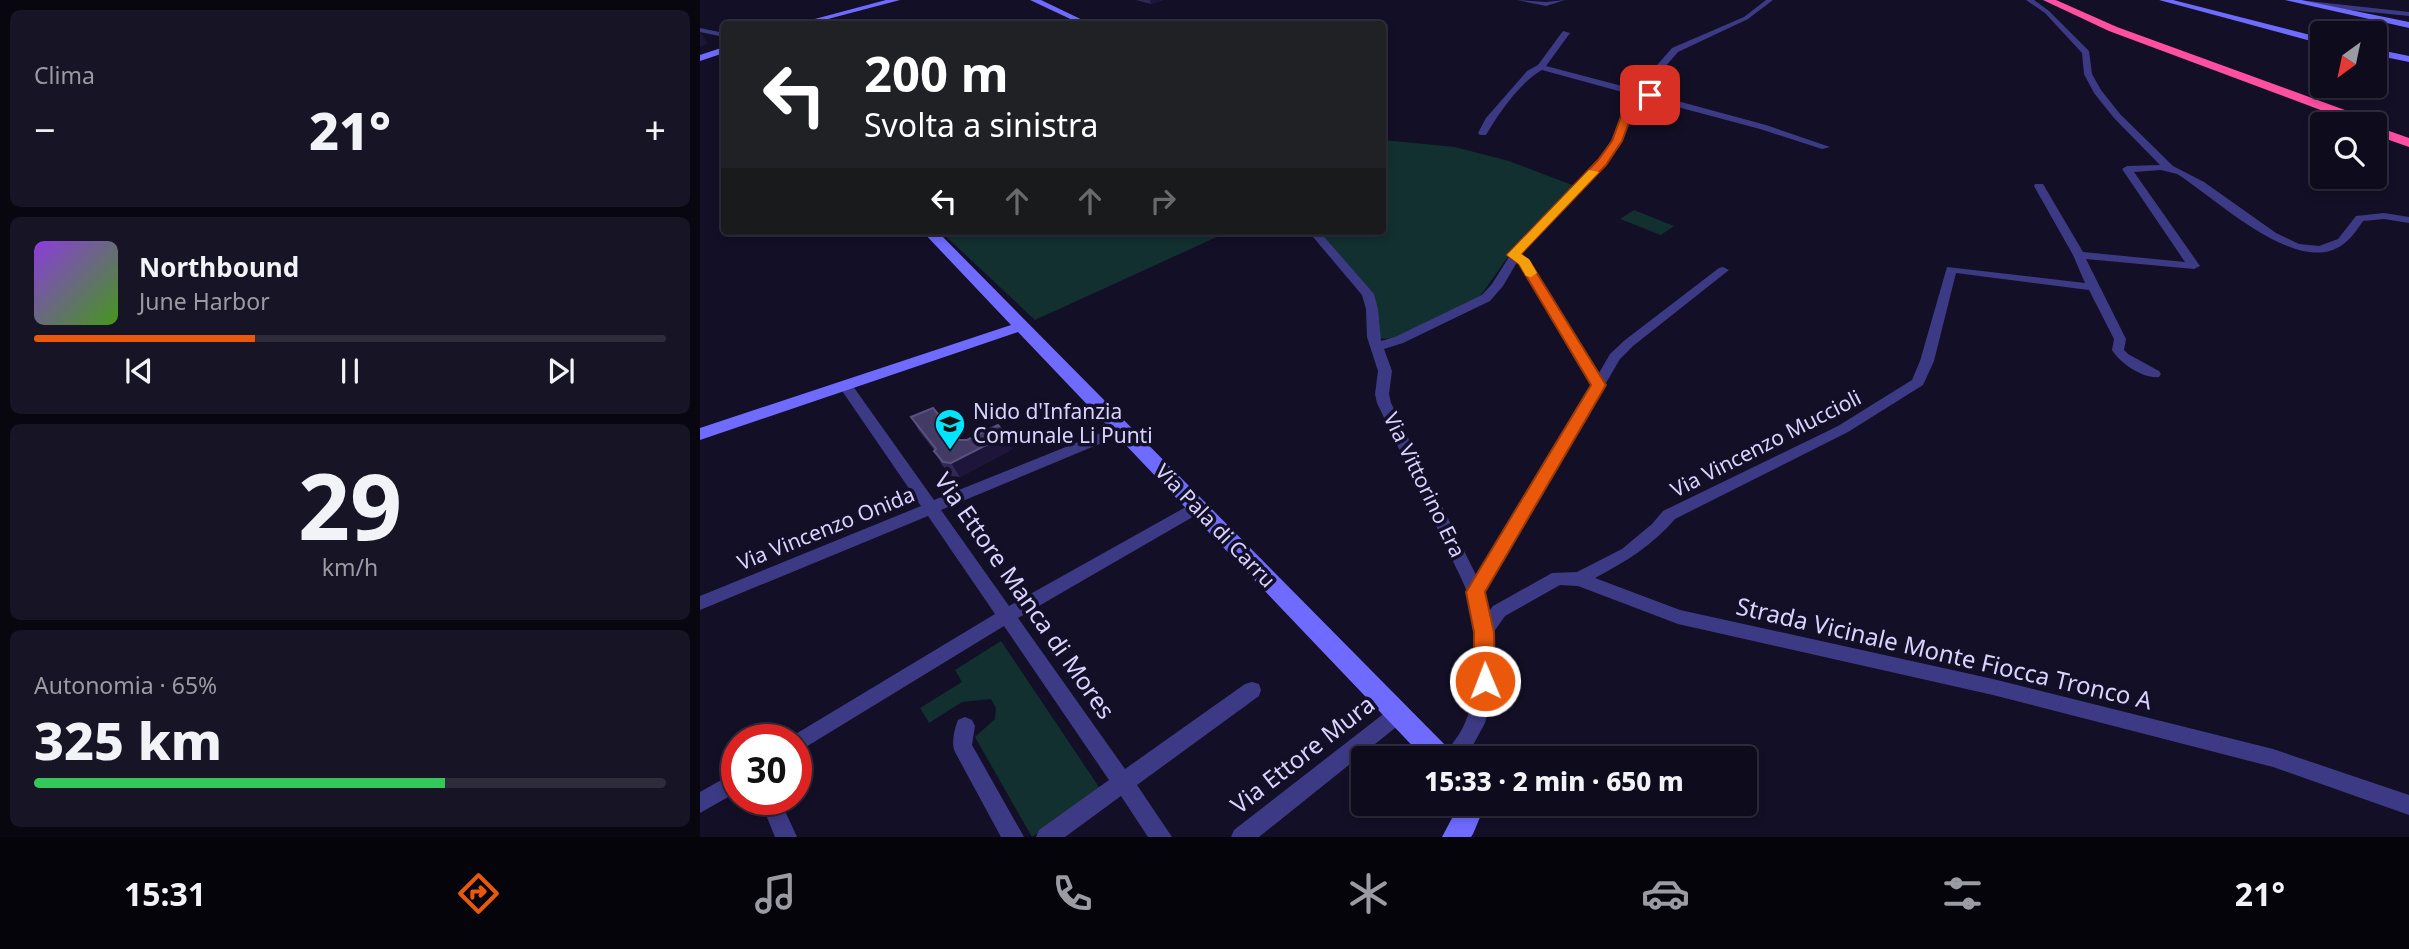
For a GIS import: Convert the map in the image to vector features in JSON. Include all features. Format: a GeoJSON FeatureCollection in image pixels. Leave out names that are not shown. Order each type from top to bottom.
{"type":"FeatureCollection","features":[{"type":"Feature","properties":{"kind":"highway"},"geometry":{"type":"LineString","coordinates":[[2039,0],[2074,17],[2332,112]]}},
{"type":"Feature","properties":{"kind":"highway"},"geometry":{"type":"LineString","coordinates":[[2048,0],[2154,46],[2327,112]]}},
{"type":"Feature","properties":{"kind":"highway"},"geometry":{"type":"LineString","coordinates":[[2387,132],[2409,141]]}},
{"type":"Feature","properties":{"kind":"street"},"geometry":{"type":"LineString","coordinates":[[812,21],[896,0]]}},
{"type":"Feature","properties":{"kind":"street"},"geometry":{"type":"LineString","coordinates":[[819,21],[902,0]]}},
{"type":"Feature","properties":{"kind":"street"},"geometry":{"type":"LineString","coordinates":[[1022,0],[1069,16]]}},
{"type":"Feature","properties":{"kind":"street"},"geometry":{"type":"LineString","coordinates":[[1034,0],[1080,21]]}},
{"type":"Feature","properties":{"kind":"street"},"geometry":{"type":"LineString","coordinates":[[1520,0],[1546,4],[1562,0]]}},
{"type":"Feature","properties":{"kind":"street"},"geometry":{"type":"LineString","coordinates":[[1376,347],[1399,340],[1486,298],[1497,286],[1513,255],[1602,162],[1617,141],[1629,108],[1643,94],[1658,68],[1675,50],[1746,18],[1770,0]]}},
{"type":"Feature","properties":{"kind":"street"},"geometry":{"type":"LineString","coordinates":[[2029,0],[2047,12],[2086,53],[2088,74],[2098,90],[2117,116],[2169,168],[2204,186],[2268,233],[2305,251],[2322,250],[2335,245],[2354,229],[2360,218],[2384,216],[2409,220]]}},
{"type":"Feature","properties":{"kind":"street"},"geometry":{"type":"LineString","coordinates":[[2163,0],[2250,25],[2310,38]]}},
{"type":"Feature","properties":{"kind":"street"},"geometry":{"type":"LineString","coordinates":[[2289,0],[2409,25]]}},
{"type":"Feature","properties":{"kind":"street"},"geometry":{"type":"LineString","coordinates":[[2302,0],[2409,14]]}},
{"type":"Feature","properties":{"kind":"street"},"geometry":{"type":"LineString","coordinates":[[2312,3],[2354,0]]}},
{"type":"Feature","properties":{"kind":"street"},"geometry":{"type":"LineString","coordinates":[[700,30],[721,34]]}},
{"type":"Feature","properties":{"kind":"street"},"geometry":{"type":"LineString","coordinates":[[1483,133],[1489,120],[1518,90],[1530,73],[1541,67],[1566,33]]}},
{"type":"Feature","properties":{"kind":"street"},"geometry":{"type":"LineString","coordinates":[[700,57],[721,50]]}},
{"type":"Feature","properties":{"kind":"street"},"geometry":{"type":"LineString","coordinates":[[2387,54],[2409,59]]}},
{"type":"Feature","properties":{"kind":"street"},"geometry":{"type":"LineString","coordinates":[[1541,67],[1763,127],[1825,147]]}},
{"type":"Feature","properties":{"kind":"street"},"geometry":{"type":"LineString","coordinates":[[2079,256],[2194,265],[2127,169],[2169,168]]}},
{"type":"Feature","properties":{"kind":"street"},"geometry":{"type":"LineString","coordinates":[[2039,186],[2079,256],[2120,338],[2118,350],[2123,357],[2154,374]]}},
{"type":"Feature","properties":{"kind":"street","name":"Via Pala di Carru"},"geometry":{"type":"LineString","coordinates":[[933,235],[1429,746]]}},
{"type":"Feature","properties":{"kind":"street","name":"Via Vittorino Era"},"geometry":{"type":"LineString","coordinates":[[1316,235],[1368,294],[1376,347],[1385,371],[1382,394],[1384,403],[1475,592],[1484,632],[1485,681],[1478,722],[1465,746]]}},
{"type":"Feature","properties":{"kind":"street"},"geometry":{"type":"LineString","coordinates":[[1513,255],[1524,262],[1599,385]]}},
{"type":"Feature","properties":{"kind":"street","name":"Via Vincenzo Muccioli"},"geometry":{"type":"LineString","coordinates":[[1579,579],[1628,553],[1669,515],[1843,429],[1918,382],[1927,361],[1951,269],[2093,287]]}},
{"type":"Feature","properties":{"kind":"street","name":"Via Vittorino Era"},"geometry":{"type":"LineString","coordinates":[[1475,592],[1615,357],[1629,343],[1723,270]]}},
{"type":"Feature","properties":{"kind":"street"},"geometry":{"type":"LineString","coordinates":[[700,434],[1021,326]]}},
{"type":"Feature","properties":{"kind":"street","name":"Via Ettore Manca di Mores"},"geometry":{"type":"LineString","coordinates":[[845,385],[1161,837]]}},
{"type":"Feature","properties":{"kind":"street","name":"Via Vincenzo Onida"},"geometry":{"type":"LineString","coordinates":[[700,603],[1123,429]]}},
{"type":"Feature","properties":{"kind":"street"},"geometry":{"type":"LineString","coordinates":[[812,734],[1006,616],[1198,508]]}},
{"type":"Feature","properties":{"kind":"street"},"geometry":{"type":"LineString","coordinates":[[1484,632],[1499,611],[1558,578],[1579,579]]}},
{"type":"Feature","properties":{"kind":"street","name":"Strada Vicinale Monte Fiocca Tronco A"},"geometry":{"type":"LineString","coordinates":[[1579,579],[1678,617],[1993,687],[2273,758],[2409,805]]}},
{"type":"Feature","properties":{"kind":"street"},"geometry":{"type":"LineString","coordinates":[[1047,837],[1252,690]]}},
{"type":"Feature","properties":{"kind":"street","name":"Via Ettore Mura"},"geometry":{"type":"LineString","coordinates":[[1242,837],[1398,714]]}},
{"type":"Feature","properties":{"kind":"street"},"geometry":{"type":"LineString","coordinates":[[965,726],[962,746],[1013,837]]}},
{"type":"Feature","properties":{"kind":"street"},"geometry":{"type":"LineString","coordinates":[[700,803],[721,791]]}},
{"type":"Feature","properties":{"kind":"street"},"geometry":{"type":"LineString","coordinates":[[776,815],[786,837]]}},
{"type":"Feature","properties":{"kind":"street"},"geometry":{"type":"LineString","coordinates":[[1455,837],[1468,816]]}},
{"type":"Feature","properties":{"kind":"green space"},"geometry":{"type":"Polygon","coordinates":[[[1386,140],[1455,147],[1509,161],[1575,186],[1512,251],[1479,298],[1401,338],[1376,339],[1366,292],[1315,235],[1386,235],[1386,140]]]}},
{"type":"Feature","properties":{"kind":"green space"},"geometry":{"type":"Polygon","coordinates":[[[1634,210],[1674,226],[1661,235],[1620,219],[1634,210]]]}},
{"type":"Feature","properties":{"kind":"green space"},"geometry":{"type":"Polygon","coordinates":[[[944,235],[1221,235],[1035,320],[944,235]]]}},
{"type":"Feature","properties":{"kind":"green space"},"geometry":{"type":"Polygon","coordinates":[[[1001,641],[1101,790],[1032,837],[975,737],[995,719],[996,708],[991,699],[962,702],[929,723],[920,708],[962,682],[955,670],[1001,641]]]}},
{"type":"Feature","properties":{"kind":"building"},"geometry":{"type":"Polygon","coordinates":[[[933,408],[959,440],[967,440],[998,425],[1006,435],[951,463],[943,462],[911,417],[933,408]]]}},
{"type":"Feature","properties":{"kind":"slow traffic"},"geometry":{"type":"LineString","coordinates":[[1531,273],[1524,262],[1513,255],[1593,172]]}},
{"type":"Feature","properties":{"kind":"place","name":"Nido d'Infanzia Comunale Li Punti"},"geometry":{"type":"Point","coordinates":[950,451]}},
{"type":"Feature","properties":{"kind":"route"},"geometry":{"type":"LineString","coordinates":[[1485,681],[1484,632],[1475,592],[1599,385],[1524,262],[1513,255],[1602,162],[1617,141],[1629,108],[1643,94],[1650,95]]}}]}
